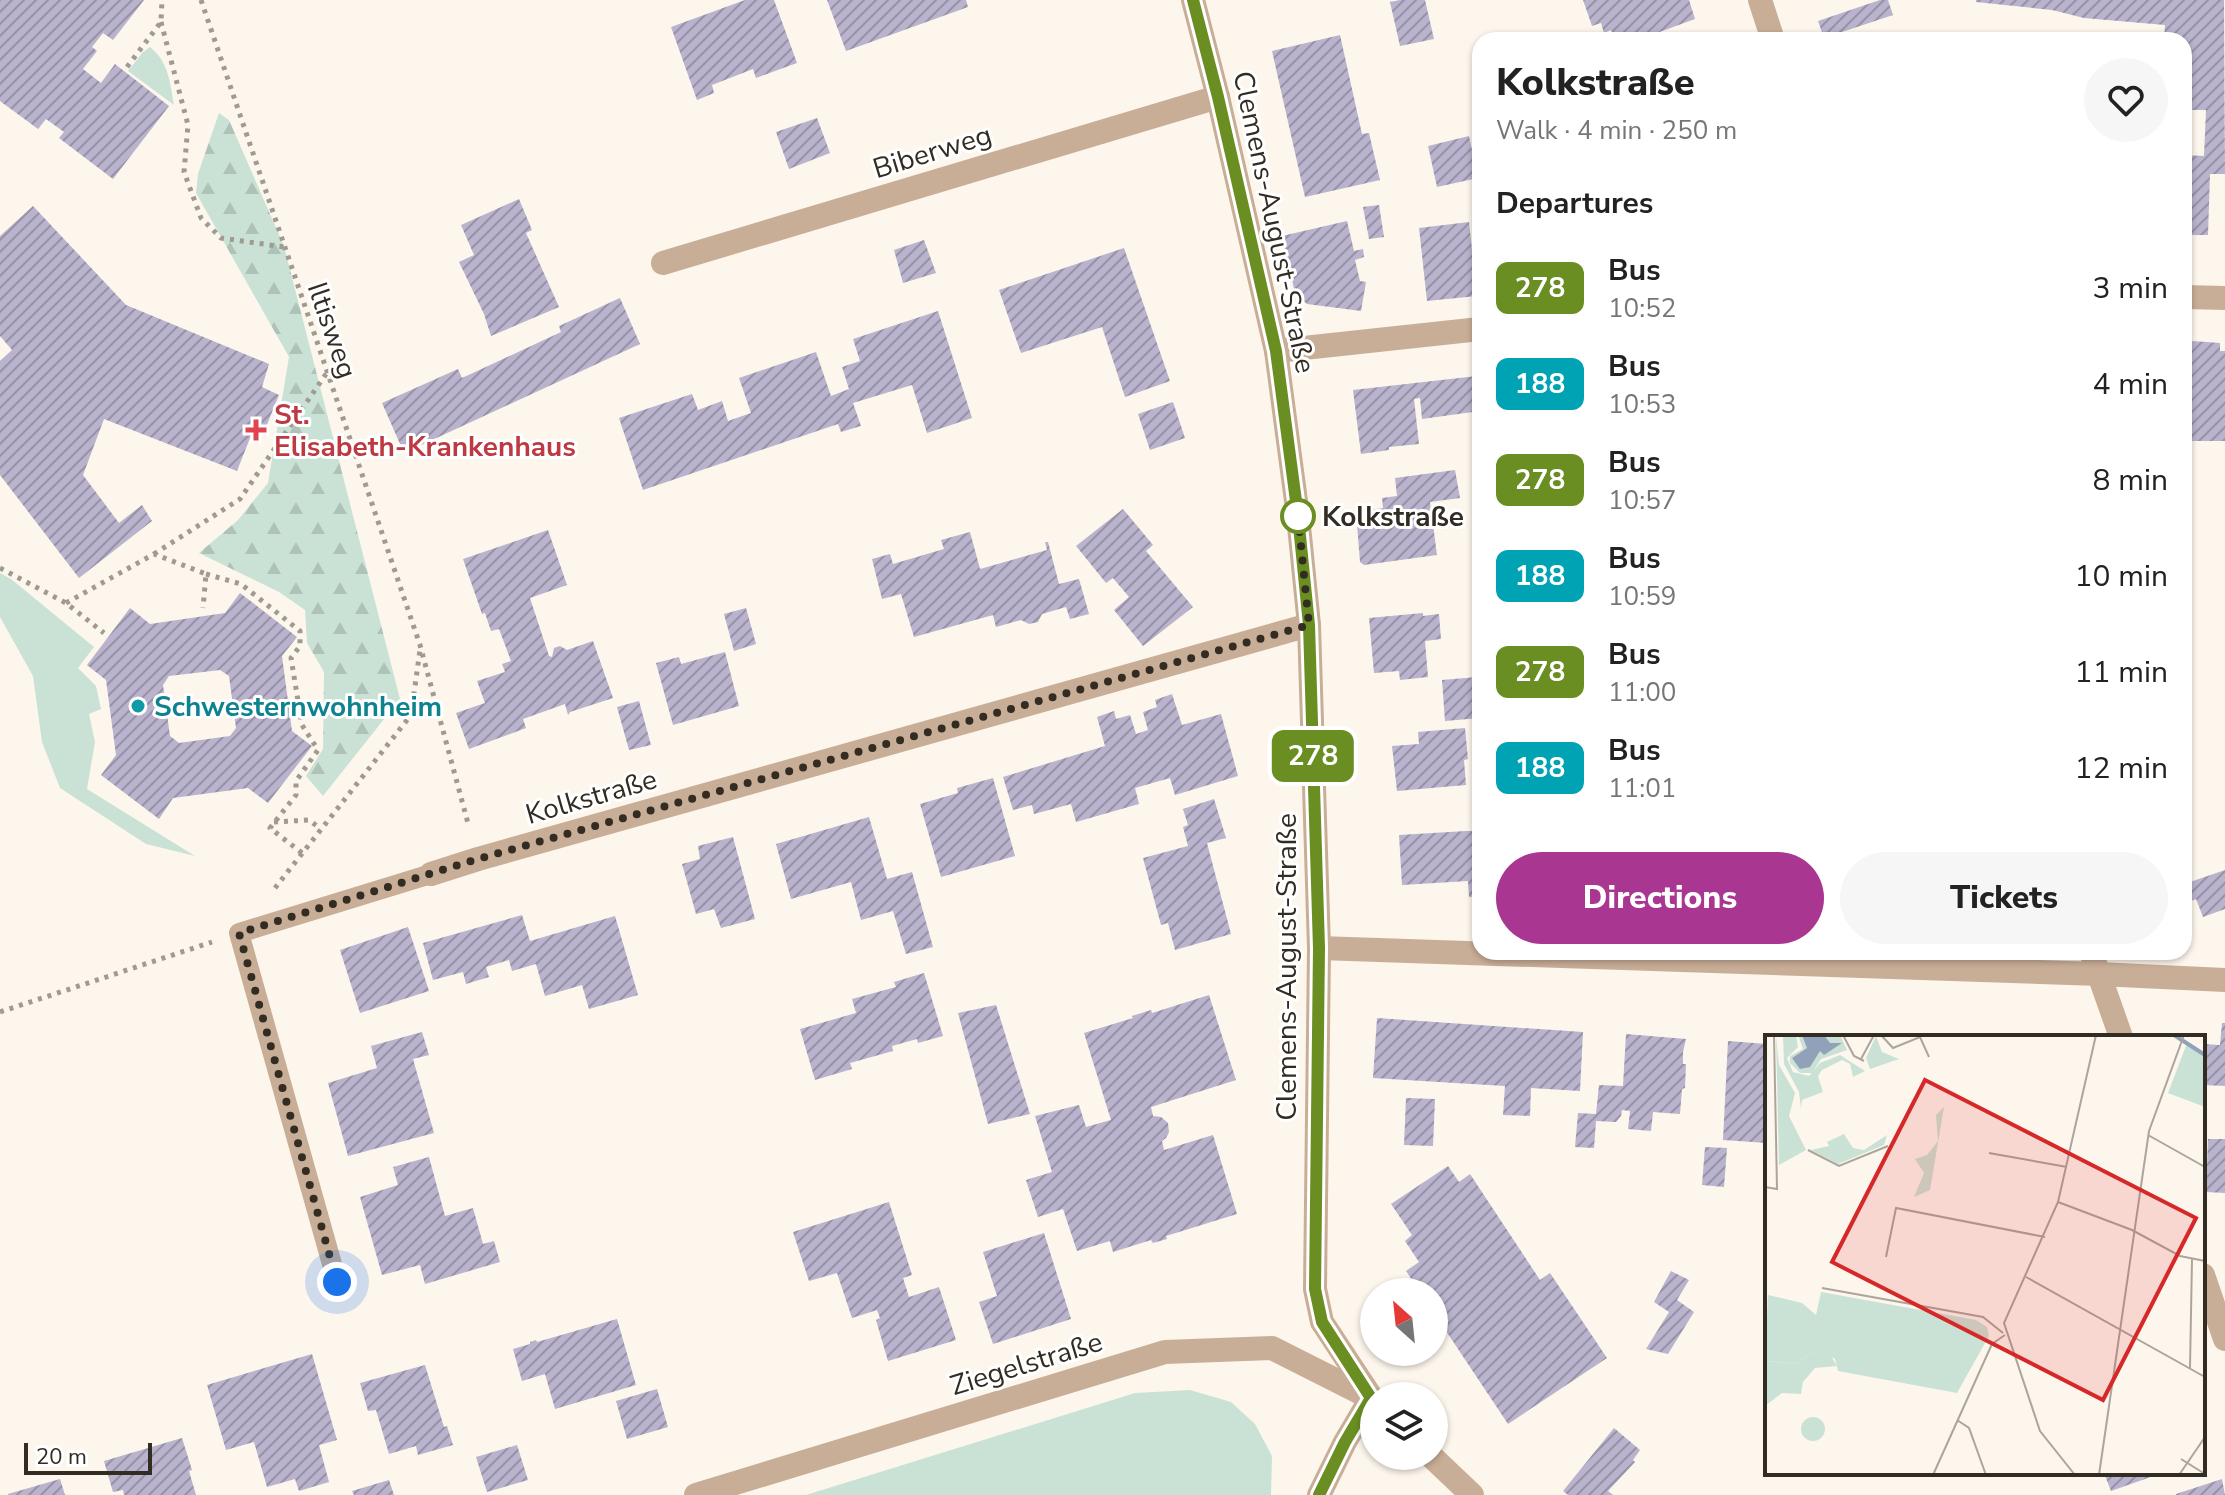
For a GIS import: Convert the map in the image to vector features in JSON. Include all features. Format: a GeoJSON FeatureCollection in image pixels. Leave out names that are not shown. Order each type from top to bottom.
{"type":"FeatureCollection","features":[{"type":"Feature","properties":{"kind":"street","name":"Clemens-August-Straße"},"geometry":{"type":"LineString","coordinates":[[1193,0],[1276,351],[1298,516],[1309,625],[1319,948],[1315,1289],[1322,1322],[1360,1382]]}},
{"type":"Feature","properties":{"kind":"street"},"geometry":{"type":"LineString","coordinates":[[1760,0],[1770,32]]}},
{"type":"Feature","properties":{"kind":"street","name":"Biberweg"},"geometry":{"type":"LineString","coordinates":[[663,263],[1218,97]]}},
{"type":"Feature","properties":{"kind":"street"},"geometry":{"type":"LineString","coordinates":[[2192,297],[2225,298]]}},
{"type":"Feature","properties":{"kind":"street"},"geometry":{"type":"LineString","coordinates":[[1276,351],[1472,330]]}},
{"type":"Feature","properties":{"kind":"street","name":"Kolkstraße"},"geometry":{"type":"LineString","coordinates":[[431,874],[1309,625]]}},
{"type":"Feature","properties":{"kind":"street"},"geometry":{"type":"LineString","coordinates":[[1319,948],[1472,951]]}},
{"type":"Feature","properties":{"kind":"street"},"geometry":{"type":"LineString","coordinates":[[1940,960],[2095,963],[2225,980]]}},
{"type":"Feature","properties":{"kind":"street"},"geometry":{"type":"LineString","coordinates":[[2095,963],[2120,1035]]}},
{"type":"Feature","properties":{"kind":"street"},"geometry":{"type":"LineString","coordinates":[[2205,1281],[2225,1339]]}},
{"type":"Feature","properties":{"kind":"street","name":"Ziegelstraße"},"geometry":{"type":"LineString","coordinates":[[696,1495],[1165,1352],[1272,1348],[1360,1394]]}},
{"type":"Feature","properties":{"kind":"street"},"geometry":{"type":"LineString","coordinates":[[1319,1495],[1360,1419]]}},
{"type":"Feature","properties":{"kind":"street"},"geometry":{"type":"LineString","coordinates":[[1446,1470],[1472,1495]]}},
{"type":"Feature","properties":{"kind":"lane","name":"Kolkstraße"},"geometry":{"type":"LineString","coordinates":[[239,933],[431,874]]}},
{"type":"Feature","properties":{"kind":"lane"},"geometry":{"type":"LineString","coordinates":[[239,933],[337,1282]]}},
{"type":"Feature","properties":{"kind":"path"},"geometry":{"type":"LineString","coordinates":[[162,0],[161,22],[188,125],[184,172],[201,218],[221,238],[284,249]]}},
{"type":"Feature","properties":{"kind":"path","name":"Iltisweg"},"geometry":{"type":"LineString","coordinates":[[201,0],[420,645],[478,859]]}},
{"type":"Feature","properties":{"kind":"path"},"geometry":{"type":"LineString","coordinates":[[127,67],[161,22]]}},
{"type":"Feature","properties":{"kind":"path"},"geometry":{"type":"LineString","coordinates":[[66,603],[154,554],[240,499],[326,374]]}},
{"type":"Feature","properties":{"kind":"path"},"geometry":{"type":"LineString","coordinates":[[154,554],[241,584],[300,631],[300,646],[291,658],[302,725],[318,750],[296,781],[296,795],[270,828],[302,853]]}},
{"type":"Feature","properties":{"kind":"path"},"geometry":{"type":"LineString","coordinates":[[0,568],[66,603],[104,633]]}},
{"type":"Feature","properties":{"kind":"path"},"geometry":{"type":"LineString","coordinates":[[203,608],[206,574]]}},
{"type":"Feature","properties":{"kind":"path"},"geometry":{"type":"LineString","coordinates":[[0,1012],[239,933],[411,715],[420,645]]}},
{"type":"Feature","properties":{"kind":"path"},"geometry":{"type":"LineString","coordinates":[[274,822],[309,820],[321,829]]}},
{"type":"Feature","properties":{"kind":"green space"},"geometry":{"type":"Polygon","coordinates":[[[150,47],[165,66],[174,105],[128,71],[150,47]]]}},
{"type":"Feature","properties":{"kind":"green space"},"geometry":{"type":"Polygon","coordinates":[[[219,113],[229,120],[284,246],[400,699],[323,796],[306,776],[323,749],[324,672],[307,643],[305,610],[279,592],[199,553],[238,520],[268,483],[289,357],[196,193],[198,174],[219,113]]]}},
{"type":"Feature","properties":{"kind":"green space"},"geometry":{"type":"Polygon","coordinates":[[[0,573],[94,647],[78,668],[96,686],[101,709],[89,714],[95,742],[87,789],[195,856],[146,844],[60,788],[42,742],[33,676],[0,617],[0,573]]]}},
{"type":"Feature","properties":{"kind":"green space"},"geometry":{"type":"Polygon","coordinates":[[[1190,1390],[1231,1402],[1255,1424],[1272,1456],[1271,1495],[806,1495],[1135,1393],[1190,1390]]]}},
{"type":"Feature","properties":{"kind":"building"},"geometry":{"type":"Polygon","coordinates":[[[0,0],[144,0],[113,40],[103,33],[92,47],[97,51],[83,69],[101,83],[115,64],[169,106],[113,179],[59,138],[64,132],[46,119],[38,129],[0,101],[0,0]]]}},
{"type":"Feature","properties":{"kind":"building"},"geometry":{"type":"Polygon","coordinates":[[[745,0],[774,0],[797,63],[756,78],[753,69],[712,85],[714,93],[697,100],[671,27],[745,0]]]}},
{"type":"Feature","properties":{"kind":"building"},"geometry":{"type":"Polygon","coordinates":[[[827,0],[966,0],[968,7],[846,51],[827,0]]]}},
{"type":"Feature","properties":{"kind":"building"},"geometry":{"type":"Polygon","coordinates":[[[1425,0],[1434,39],[1400,46],[1390,2],[1425,0]]]}},
{"type":"Feature","properties":{"kind":"building"},"geometry":{"type":"Polygon","coordinates":[[[1583,0],[1689,0],[1695,19],[1659,32],[1604,32],[1601,23],[1592,26],[1583,0]]]}},
{"type":"Feature","properties":{"kind":"building"},"geometry":{"type":"Polygon","coordinates":[[[1880,0],[1888,0],[1893,15],[1842,32],[1822,32],[1818,21],[1880,0]]]}},
{"type":"Feature","properties":{"kind":"building"},"geometry":{"type":"Polygon","coordinates":[[[2224,0],[2225,174],[2210,174],[2208,235],[2192,235],[2192,155],[2204,156],[2206,110],[2192,110],[2192,32],[2165,32],[2165,25],[2084,18],[2052,10],[1976,2],[2224,0]]]}},
{"type":"Feature","properties":{"kind":"building"},"geometry":{"type":"Polygon","coordinates":[[[1340,35],[1362,134],[1369,133],[1380,180],[1305,197],[1272,51],[1340,35]]]}},
{"type":"Feature","properties":{"kind":"building"},"geometry":{"type":"Polygon","coordinates":[[[817,118],[830,153],[789,169],[776,132],[817,118]]]}},
{"type":"Feature","properties":{"kind":"building"},"geometry":{"type":"Polygon","coordinates":[[[1469,136],[1472,179],[1437,187],[1428,146],[1469,136]]]}},
{"type":"Feature","properties":{"kind":"building"},"geometry":{"type":"Polygon","coordinates":[[[519,199],[532,230],[526,233],[559,307],[491,336],[459,262],[474,255],[461,225],[519,199]]]}},
{"type":"Feature","properties":{"kind":"building"},"geometry":{"type":"Polygon","coordinates":[[[1379,205],[1384,237],[1369,239],[1363,207],[1379,205]]]}},
{"type":"Feature","properties":{"kind":"building"},"geometry":{"type":"Polygon","coordinates":[[[33,206],[126,305],[269,364],[262,387],[279,395],[264,432],[254,428],[237,471],[104,419],[83,475],[119,523],[142,505],[152,521],[79,578],[0,475],[0,361],[12,350],[0,336],[0,236],[33,206]]]}},
{"type":"Feature","properties":{"kind":"building"},"geometry":{"type":"Polygon","coordinates":[[[1347,221],[1354,251],[1363,249],[1364,257],[1355,260],[1360,281],[1366,282],[1361,311],[1307,304],[1295,293],[1282,236],[1347,221]]]}},
{"type":"Feature","properties":{"kind":"building"},"geometry":{"type":"Polygon","coordinates":[[[1469,222],[1472,296],[1427,301],[1419,228],[1469,222]]]}},
{"type":"Feature","properties":{"kind":"building"},"geometry":{"type":"Polygon","coordinates":[[[924,240],[936,273],[903,283],[894,250],[924,240]]]}},
{"type":"Feature","properties":{"kind":"building"},"geometry":{"type":"Polygon","coordinates":[[[1124,248],[1170,381],[1125,397],[1102,327],[1021,353],[999,290],[1124,248]]]}},
{"type":"Feature","properties":{"kind":"building"},"geometry":{"type":"Polygon","coordinates":[[[620,298],[640,344],[404,453],[382,403],[458,369],[462,378],[561,332],[559,326],[620,298]]]}},
{"type":"Feature","properties":{"kind":"building"},"geometry":{"type":"Polygon","coordinates":[[[938,311],[972,418],[927,433],[912,385],[853,403],[861,426],[841,432],[838,424],[643,490],[619,418],[692,394],[698,410],[722,401],[728,421],[751,413],[739,378],[816,352],[831,396],[849,389],[842,367],[860,361],[853,339],[938,311]]]}},
{"type":"Feature","properties":{"kind":"building"},"geometry":{"type":"Polygon","coordinates":[[[2192,341],[2220,343],[2220,351],[2225,351],[2225,441],[2192,441],[2192,341]]]}},
{"type":"Feature","properties":{"kind":"building"},"geometry":{"type":"Polygon","coordinates":[[[1472,377],[1472,412],[1422,419],[1420,398],[1414,399],[1419,444],[1361,454],[1353,390],[1472,377]]]}},
{"type":"Feature","properties":{"kind":"building"},"geometry":{"type":"Polygon","coordinates":[[[1173,402],[1185,438],[1150,450],[1138,414],[1173,402]]]}},
{"type":"Feature","properties":{"kind":"building"},"geometry":{"type":"Polygon","coordinates":[[[1455,470],[1460,498],[1430,502],[1437,555],[1364,565],[1360,562],[1356,512],[1383,508],[1382,498],[1397,496],[1395,478],[1455,470]]]}},
{"type":"Feature","properties":{"kind":"building"},"geometry":{"type":"Polygon","coordinates":[[[1123,509],[1153,545],[1146,551],[1193,607],[1143,646],[1114,610],[1129,597],[1113,578],[1106,583],[1076,546],[1123,509]]]}},
{"type":"Feature","properties":{"kind":"building"},"geometry":{"type":"Polygon","coordinates":[[[548,530],[567,585],[530,598],[549,656],[552,657],[554,648],[560,646],[567,650],[593,641],[613,698],[568,715],[565,704],[523,719],[526,728],[469,749],[456,713],[485,703],[477,681],[505,672],[502,664],[511,661],[499,629],[491,631],[485,613],[482,614],[463,559],[548,530]]]}},
{"type":"Feature","properties":{"kind":"building"},"geometry":{"type":"Polygon","coordinates":[[[970,532],[980,569],[1047,550],[1045,542],[1048,542],[1059,584],[1079,579],[1089,614],[1070,619],[1066,607],[1042,614],[1038,622],[1029,624],[1021,620],[996,627],[993,615],[914,637],[901,594],[882,599],[872,559],[890,554],[893,564],[944,549],[941,540],[970,532]]]}},
{"type":"Feature","properties":{"kind":"building","name":"Schwesternwohnheim"},"geometry":{"type":"Polygon","coordinates":[[[240,593],[297,637],[282,656],[292,731],[312,746],[268,803],[248,788],[173,798],[159,819],[101,775],[116,755],[106,680],[87,665],[130,608],[150,624],[225,613],[240,593]],[[220,670],[169,676],[163,685],[170,736],[179,743],[230,736],[236,728],[229,676],[220,670]]]}},
{"type":"Feature","properties":{"kind":"building"},"geometry":{"type":"Polygon","coordinates":[[[746,608],[756,644],[734,651],[724,614],[746,608]]]}},
{"type":"Feature","properties":{"kind":"building"},"geometry":{"type":"Polygon","coordinates":[[[1423,613],[1423,616],[1439,614],[1441,639],[1425,641],[1428,677],[1400,680],[1399,671],[1374,673],[1369,618],[1423,613]]]}},
{"type":"Feature","properties":{"kind":"building"},"geometry":{"type":"Polygon","coordinates":[[[725,652],[739,706],[673,725],[656,663],[679,657],[681,664],[725,652]]]}},
{"type":"Feature","properties":{"kind":"building"},"geometry":{"type":"Polygon","coordinates":[[[1472,678],[1472,719],[1445,721],[1442,680],[1472,678]]]}},
{"type":"Feature","properties":{"kind":"building"},"geometry":{"type":"Polygon","coordinates":[[[1172,694],[1182,725],[1221,714],[1238,776],[1175,795],[1170,778],[1135,788],[1139,804],[1076,822],[1071,804],[1034,814],[1032,805],[1013,810],[1003,777],[1105,746],[1097,717],[1114,711],[1116,719],[1130,715],[1136,734],[1148,730],[1143,712],[1157,707],[1155,700],[1172,694]]]}},
{"type":"Feature","properties":{"kind":"building"},"geometry":{"type":"Polygon","coordinates":[[[639,701],[651,745],[629,750],[617,707],[639,701]]]}},
{"type":"Feature","properties":{"kind":"building"},"geometry":{"type":"Polygon","coordinates":[[[1465,728],[1468,759],[1464,760],[1466,785],[1397,791],[1392,746],[1419,744],[1418,732],[1465,728]]]}},
{"type":"Feature","properties":{"kind":"building"},"geometry":{"type":"Polygon","coordinates":[[[993,778],[1015,856],[941,877],[920,804],[958,793],[957,788],[993,778]]]}},
{"type":"Feature","properties":{"kind":"building"},"geometry":{"type":"Polygon","coordinates":[[[1214,799],[1226,838],[1207,843],[1231,934],[1175,950],[1168,923],[1161,925],[1143,858],[1188,846],[1183,827],[1188,825],[1183,809],[1214,799]]]}},
{"type":"Feature","properties":{"kind":"building"},"geometry":{"type":"Polygon","coordinates":[[[869,817],[887,879],[912,872],[933,947],[906,954],[893,911],[861,920],[851,882],[791,899],[776,844],[869,817]]]}},
{"type":"Feature","properties":{"kind":"building"},"geometry":{"type":"Polygon","coordinates":[[[1472,831],[1472,897],[1469,897],[1468,881],[1402,885],[1399,835],[1472,831]]]}},
{"type":"Feature","properties":{"kind":"building"},"geometry":{"type":"Polygon","coordinates":[[[733,837],[755,919],[721,928],[714,909],[696,914],[682,864],[700,859],[698,846],[733,837]]]}},
{"type":"Feature","properties":{"kind":"building"},"geometry":{"type":"Polygon","coordinates":[[[2225,870],[2225,909],[2203,917],[2196,899],[2192,901],[2192,881],[2225,870]]]}},
{"type":"Feature","properties":{"kind":"building"},"geometry":{"type":"Polygon","coordinates":[[[522,915],[530,941],[615,916],[638,995],[589,1009],[582,985],[545,996],[536,964],[512,971],[509,960],[486,967],[489,977],[466,984],[463,972],[433,980],[423,943],[522,915]]]}},
{"type":"Feature","properties":{"kind":"building"},"geometry":{"type":"Polygon","coordinates":[[[408,927],[429,991],[360,1013],[340,950],[408,927]]]}},
{"type":"Feature","properties":{"kind":"building"},"geometry":{"type":"Polygon","coordinates":[[[924,973],[943,1036],[892,1046],[893,1051],[850,1063],[852,1069],[815,1080],[800,1029],[856,1013],[852,999],[896,987],[894,982],[924,973]]]}},
{"type":"Feature","properties":{"kind":"building"},"geometry":{"type":"Polygon","coordinates":[[[1209,995],[1236,1080],[1151,1107],[1153,1116],[1161,1117],[1168,1123],[1169,1132],[1162,1141],[1164,1150],[1213,1135],[1237,1214],[1153,1243],[1151,1240],[1113,1252],[1110,1241],[1077,1251],[1063,1209],[1038,1217],[1026,1180],[1052,1172],[1035,1116],[1079,1105],[1086,1127],[1111,1120],[1084,1033],[1151,1010],[1152,1013],[1209,995]]]}},
{"type":"Feature","properties":{"kind":"building"},"geometry":{"type":"Polygon","coordinates":[[[996,1005],[1030,1114],[988,1124],[958,1013],[996,1005]]]}},
{"type":"Feature","properties":{"kind":"building"},"geometry":{"type":"Polygon","coordinates":[[[1377,1018],[1583,1032],[1580,1091],[1531,1088],[1530,1116],[1503,1115],[1505,1086],[1373,1078],[1377,1018]]]}},
{"type":"Feature","properties":{"kind":"building"},"geometry":{"type":"Polygon","coordinates":[[[2222,1023],[2225,1023],[2225,1086],[2205,1085],[2205,1044],[2220,1045],[2222,1023]]]}},
{"type":"Feature","properties":{"kind":"building"},"geometry":{"type":"Polygon","coordinates":[[[422,1032],[429,1055],[413,1059],[434,1133],[348,1156],[328,1083],[377,1068],[371,1046],[422,1032]]]}},
{"type":"Feature","properties":{"kind":"building"},"geometry":{"type":"Polygon","coordinates":[[[1626,1034],[1686,1039],[1683,1052],[1685,1088],[1682,1089],[1680,1114],[1653,1112],[1651,1131],[1628,1129],[1630,1111],[1622,1110],[1616,1122],[1596,1121],[1594,1148],[1575,1147],[1578,1113],[1596,1114],[1599,1085],[1623,1086],[1626,1034]]]}},
{"type":"Feature","properties":{"kind":"building"},"geometry":{"type":"Polygon","coordinates":[[[1728,1041],[1765,1044],[1765,1143],[1723,1140],[1728,1041]]]}},
{"type":"Feature","properties":{"kind":"building"},"geometry":{"type":"Polygon","coordinates":[[[1406,1098],[1435,1099],[1433,1146],[1404,1145],[1406,1098]]]}},
{"type":"Feature","properties":{"kind":"building"},"geometry":{"type":"Polygon","coordinates":[[[2208,1139],[2225,1139],[2225,1193],[2206,1192],[2208,1139]]]}},
{"type":"Feature","properties":{"kind":"building"},"geometry":{"type":"Polygon","coordinates":[[[1705,1147],[1727,1148],[1724,1187],[1702,1185],[1705,1147]]]}},
{"type":"Feature","properties":{"kind":"building"},"geometry":{"type":"Polygon","coordinates":[[[429,1157],[445,1216],[473,1208],[483,1244],[494,1241],[500,1262],[425,1284],[420,1265],[382,1275],[360,1197],[398,1185],[393,1167],[429,1157]]]}},
{"type":"Feature","properties":{"kind":"building"},"geometry":{"type":"Polygon","coordinates":[[[1448,1166],[1459,1182],[1470,1174],[1540,1280],[1550,1273],[1607,1358],[1508,1424],[1448,1334],[1448,1278],[1411,1278],[1406,1271],[1419,1262],[1405,1241],[1412,1235],[1391,1204],[1448,1166]]]}},
{"type":"Feature","properties":{"kind":"building"},"geometry":{"type":"Polygon","coordinates":[[[889,1202],[912,1275],[903,1278],[909,1297],[939,1287],[956,1340],[888,1361],[876,1320],[880,1318],[877,1310],[852,1318],[837,1273],[809,1281],[793,1232],[889,1202]]]}},
{"type":"Feature","properties":{"kind":"building"},"geometry":{"type":"Polygon","coordinates":[[[1044,1233],[1071,1319],[993,1344],[979,1302],[997,1296],[983,1252],[1044,1233]]]}},
{"type":"Feature","properties":{"kind":"building"},"geometry":{"type":"Polygon","coordinates":[[[1671,1271],[1689,1280],[1677,1300],[1694,1312],[1668,1354],[1646,1349],[1669,1312],[1654,1302],[1671,1271]]]}},
{"type":"Feature","properties":{"kind":"building"},"geometry":{"type":"Polygon","coordinates":[[[617,1319],[636,1385],[555,1409],[545,1374],[522,1381],[513,1349],[617,1319]]]}},
{"type":"Feature","properties":{"kind":"building"},"geometry":{"type":"Polygon","coordinates":[[[312,1354],[337,1440],[319,1445],[329,1482],[299,1491],[295,1479],[267,1487],[254,1442],[226,1450],[207,1385],[312,1354]]]}},
{"type":"Feature","properties":{"kind":"building"},"geometry":{"type":"Polygon","coordinates":[[[425,1365],[444,1427],[447,1426],[453,1445],[418,1455],[416,1446],[389,1454],[376,1410],[368,1411],[360,1383],[425,1365]]]}},
{"type":"Feature","properties":{"kind":"building"},"geometry":{"type":"Polygon","coordinates":[[[657,1389],[668,1427],[627,1439],[616,1401],[657,1389]]]}},
{"type":"Feature","properties":{"kind":"building"},"geometry":{"type":"Polygon","coordinates":[[[1614,1428],[1640,1450],[1633,1460],[1635,1462],[1608,1491],[1613,1495],[1568,1495],[1563,1491],[1614,1428]]]}},
{"type":"Feature","properties":{"kind":"building"},"geometry":{"type":"Polygon","coordinates":[[[182,1438],[196,1495],[124,1495],[123,1490],[113,1492],[104,1461],[182,1438]]]}},
{"type":"Feature","properties":{"kind":"building"},"geometry":{"type":"Polygon","coordinates":[[[517,1445],[528,1480],[487,1492],[476,1457],[517,1445]]]}},
{"type":"Feature","properties":{"kind":"building"},"geometry":{"type":"Polygon","coordinates":[[[2105,1475],[2156,1475],[2111,1491],[2105,1475]]]}},
{"type":"Feature","properties":{"kind":"building"},"geometry":{"type":"Polygon","coordinates":[[[60,1479],[65,1495],[8,1495],[8,1494],[60,1479]]]}},
{"type":"Feature","properties":{"kind":"building"},"geometry":{"type":"Polygon","coordinates":[[[2222,1479],[2225,1495],[2176,1495],[2176,1494],[2222,1479]]]}},
{"type":"Feature","properties":{"kind":"building"},"geometry":{"type":"Polygon","coordinates":[[[389,1480],[394,1495],[354,1495],[352,1491],[389,1480]]]}},
{"type":"Feature","properties":{"kind":"bus line","name":"278"},"geometry":{"type":"LineString","coordinates":[[1193,0],[1276,351],[1309,625],[1319,948],[1315,1289],[1322,1322],[1371,1398],[1319,1495]]}},
{"type":"Feature","properties":{"kind":"place","name":"St. Elisabeth-Krankenhaus"},"geometry":{"type":"Point","coordinates":[256,430]}},
{"type":"Feature","properties":{"kind":"place","name":"Kolkstraße"},"geometry":{"type":"Point","coordinates":[1298,516]}},
{"type":"Feature","properties":{"kind":"place","name":"Schwesternwohnheim"},"geometry":{"type":"Point","coordinates":[138,706]}},
{"type":"Feature","properties":{"kind":"route"},"geometry":{"type":"LineString","coordinates":[[337,1282],[239,933],[478,859],[1309,625],[1298,516]]}}]}
